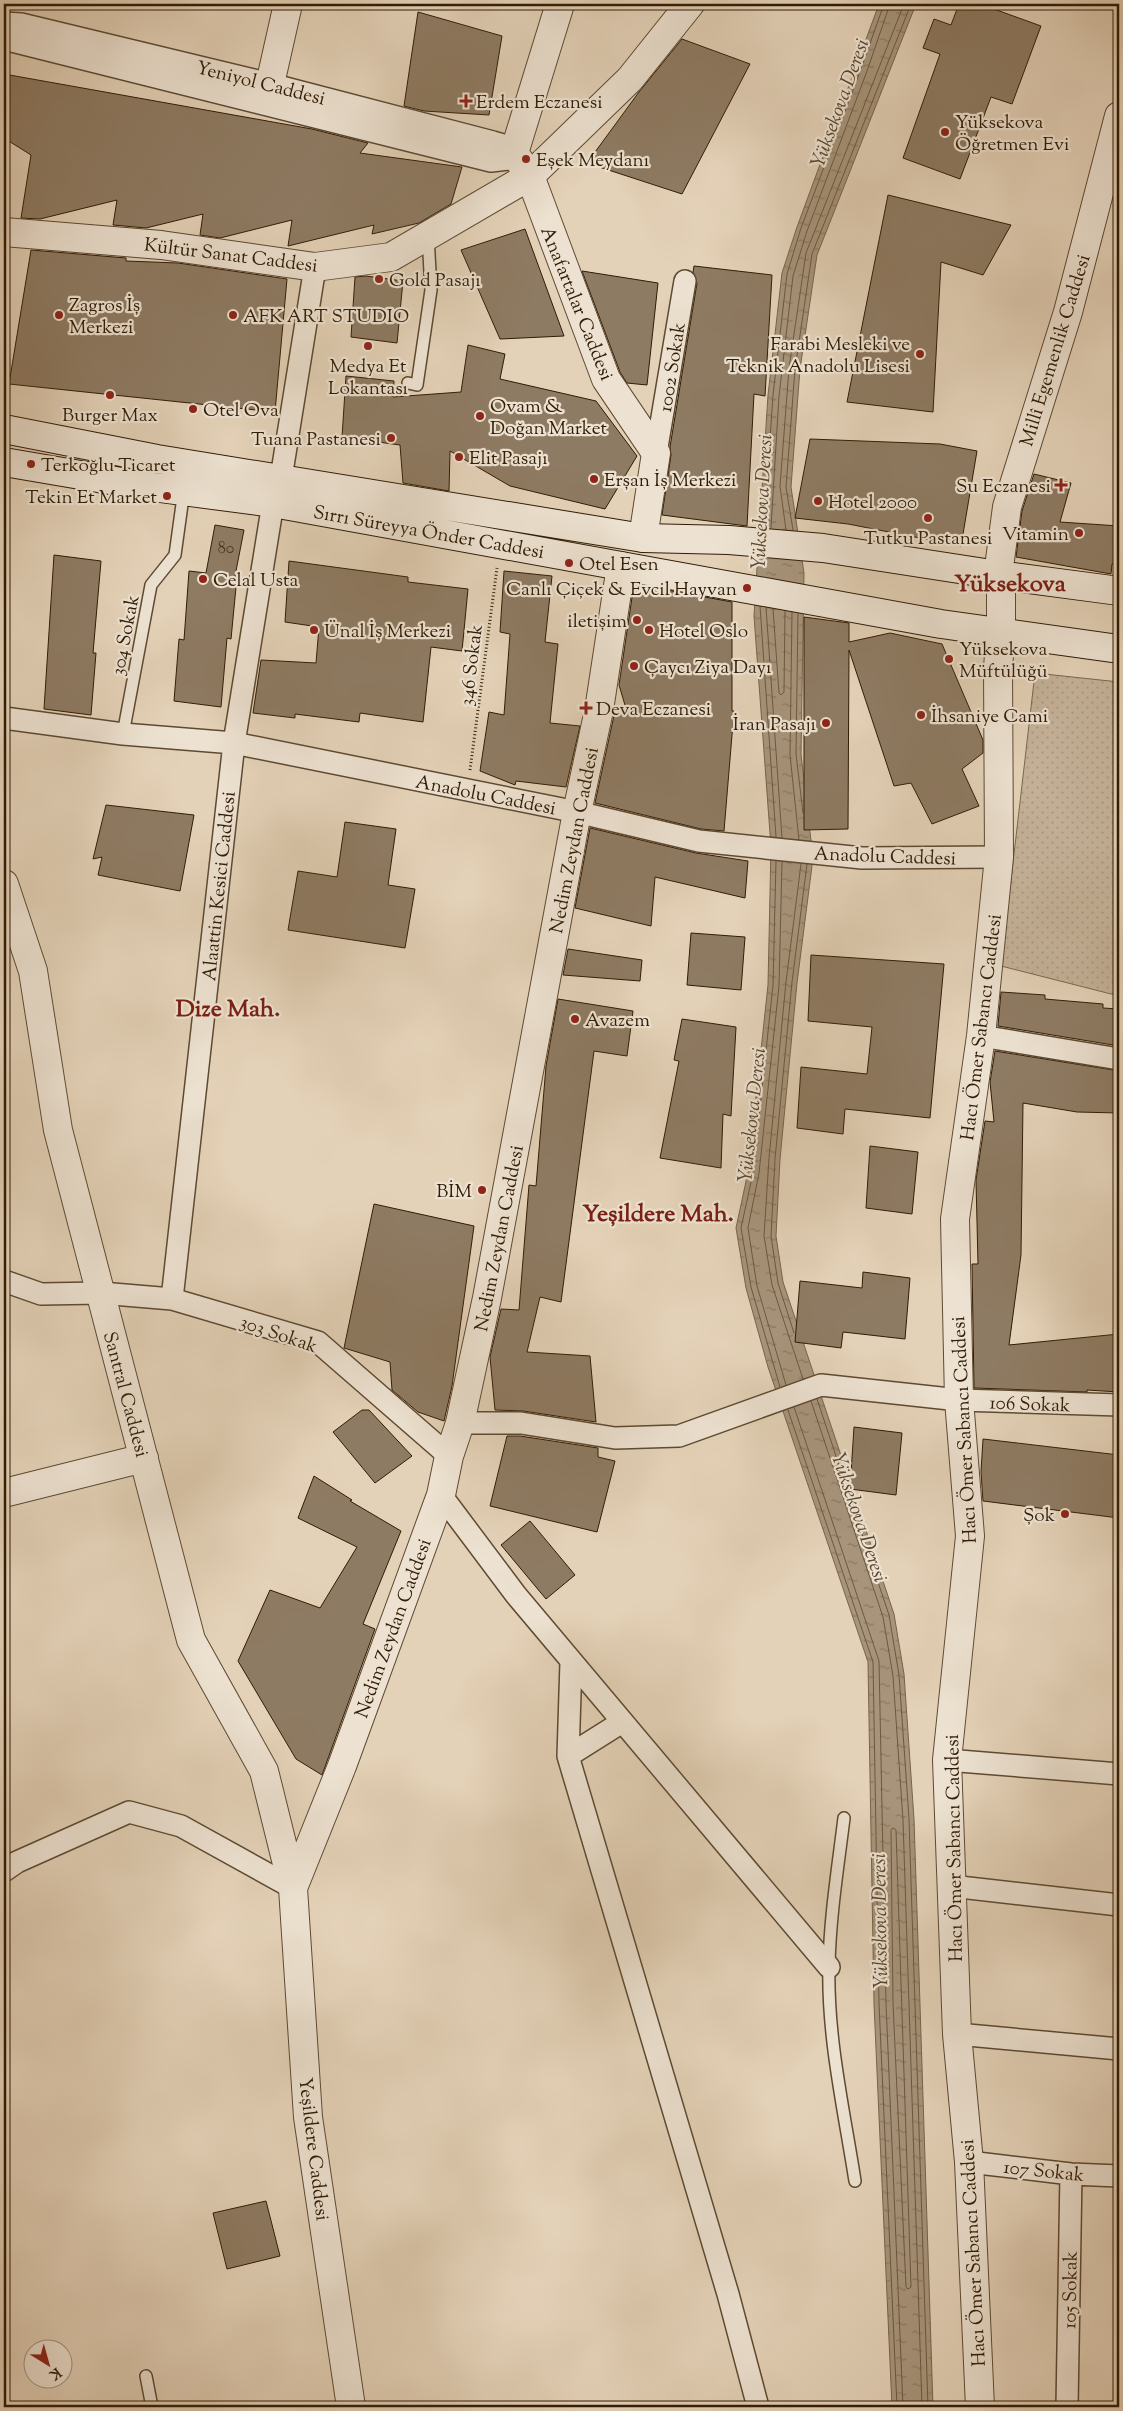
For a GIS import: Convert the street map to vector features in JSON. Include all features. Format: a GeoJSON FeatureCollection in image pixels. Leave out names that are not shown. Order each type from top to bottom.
{"type":"FeatureCollection","features":[{"type":"Feature","properties":{"kind":"street"},"geometry":{"type":"LineString","coordinates":[[270,84],[288,4]]}},
{"type":"Feature","properties":{"kind":"street"},"geometry":{"type":"LineString","coordinates":[[514,153],[560,4]]}},
{"type":"Feature","properties":{"kind":"street","name":"Kültür Sanat Caddesi"},"geometry":{"type":"LineString","coordinates":[[4,232],[161,245],[315,267],[391,257],[530,176],[630,79],[690,4]]}},
{"type":"Feature","properties":{"kind":"street","name":"Yeniyol Caddesi"},"geometry":{"type":"LineString","coordinates":[[4,23],[21,24],[270,84],[493,142],[506,146],[514,153],[530,176]]}},
{"type":"Feature","properties":{"kind":"street","name":"Yeniyol Caddesi"},"geometry":{"type":"LineString","coordinates":[[4,40],[491,161],[508,158],[514,153]]}},
{"type":"Feature","properties":{"kind":"street","name":"Millî Egemenlik Caddesi"},"geometry":{"type":"LineString","coordinates":[[1002,633],[1000,580],[1007,507],[1068,312],[1119,116]]}},
{"type":"Feature","properties":{"kind":"street","name":"Anafartalar Caddesi"},"geometry":{"type":"LineString","coordinates":[[530,176],[606,379],[656,453]]}},
{"type":"Feature","properties":{"kind":"street","name":"Alaattin Kesici Caddesi"},"geometry":{"type":"LineString","coordinates":[[172,1299],[234,743],[315,267]]}},
{"type":"Feature","properties":{"kind":"street","name":"1002 Sokak"},"geometry":{"type":"LineString","coordinates":[[656,453],[685,282]]}},
{"type":"Feature","properties":{"kind":"street","name":"Sırrı Süreyya Önder Caddesi"},"geometry":{"type":"LineString","coordinates":[[4,429],[157,459],[277,490],[500,543],[1002,633],[1119,648]]}},
{"type":"Feature","properties":{"kind":"street"},"geometry":{"type":"LineString","coordinates":[[643,538],[656,453]]}},
{"type":"Feature","properties":{"kind":"street","name":"Sırrı Süreyya Önder Caddesi"},"geometry":{"type":"LineString","coordinates":[[4,462],[184,490],[277,490],[643,538],[729,540],[823,548],[1000,580],[1119,591]]}},
{"type":"Feature","properties":{"kind":"street","name":"Nedim Zeydan Caddesi"},"geometry":{"type":"LineString","coordinates":[[293,1888],[342,1766],[441,1495],[449,1456],[460,1423],[487,1298],[577,812],[599,710],[621,566]]}},
{"type":"Feature","properties":{"kind":"street","name":"Hacı Ömer Sabancı Caddesi"},"geometry":{"type":"LineString","coordinates":[[980,2407],[969,2162],[957,2034],[947,1760],[970,1536],[959,1400],[955,1219],[981,1036],[999,858],[998,667],[1002,633]]}},
{"type":"Feature","properties":{"kind":"street","name":"Anadolu Caddesi"},"geometry":{"type":"LineString","coordinates":[[4,718],[123,734],[234,743],[577,812],[699,841],[862,858],[999,858]]}},
{"type":"Feature","properties":{"kind":"street","name":"Santral Caddesi"},"geometry":{"type":"LineString","coordinates":[[4,884],[34,971],[58,1130],[101,1293],[112,1344],[144,1458],[191,1640],[264,1771],[293,1888]]}},
{"type":"Feature","properties":{"kind":"street"},"geometry":{"type":"LineString","coordinates":[[981,1036],[1119,1059]]}},
{"type":"Feature","properties":{"kind":"street","name":"303 Sokak"},"geometry":{"type":"LineString","coordinates":[[4,1280],[41,1294],[101,1293],[172,1299],[318,1342],[449,1456]]}},
{"type":"Feature","properties":{"kind":"street","name":"106 Sokak"},"geometry":{"type":"LineString","coordinates":[[460,1423],[521,1423],[615,1438],[679,1436],[821,1385],[959,1400],[1119,1405]]}},
{"type":"Feature","properties":{"kind":"street"},"geometry":{"type":"LineString","coordinates":[[4,1493],[144,1458]]}},
{"type":"Feature","properties":{"kind":"street"},"geometry":{"type":"LineString","coordinates":[[441,1495],[516,1595],[829,1967]]}},
{"type":"Feature","properties":{"kind":"street"},"geometry":{"type":"LineString","coordinates":[[572,1662],[568,1756],[728,2294],[758,2407]]}},
{"type":"Feature","properties":{"kind":"street"},"geometry":{"type":"LineString","coordinates":[[568,1756],[622,1722]]}},
{"type":"Feature","properties":{"kind":"street"},"geometry":{"type":"LineString","coordinates":[[947,1760],[1119,1774]]}},
{"type":"Feature","properties":{"kind":"street"},"geometry":{"type":"LineString","coordinates":[[4,1871],[17,1862],[129,1812],[181,1826],[293,1888]]}},
{"type":"Feature","properties":{"kind":"street"},"geometry":{"type":"LineString","coordinates":[[951,1886],[1119,1904]]}},
{"type":"Feature","properties":{"kind":"street","name":"Yeşildere Caddesi"},"geometry":{"type":"LineString","coordinates":[[293,1888],[308,2117],[351,2407]]}},
{"type":"Feature","properties":{"kind":"street"},"geometry":{"type":"LineString","coordinates":[[957,2034],[1119,2049]]}},
{"type":"Feature","properties":{"kind":"street","name":"107 Sokak"},"geometry":{"type":"LineString","coordinates":[[969,2162],[1070,2174],[1119,2176]]}},
{"type":"Feature","properties":{"kind":"street","name":"105 Sokak"},"geometry":{"type":"LineString","coordinates":[[1067,2407],[1070,2174]]}},
{"type":"Feature","properties":{"kind":"lane"},"geometry":{"type":"LineString","coordinates":[[408,383],[417,384],[424,348],[431,290],[428,236]]}},
{"type":"Feature","properties":{"kind":"lane","name":"304 Sokak"},"geometry":{"type":"LineString","coordinates":[[123,734],[151,585],[175,555],[184,490]]}},
{"type":"Feature","properties":{"kind":"lane"},"geometry":{"type":"LineString","coordinates":[[844,1818],[832,1915],[829,1967],[833,2038],[855,2180]]}},
{"type":"Feature","properties":{"kind":"lane"},"geometry":{"type":"LineString","coordinates":[[146,2376],[152,2407]]}},
{"type":"Feature","properties":{"kind":"path","name":"346 Sokak"},"geometry":{"type":"LineString","coordinates":[[468,790],[500,543]]}},
{"type":"Feature","properties":{"kind":"shaded area"},"geometry":{"type":"Polygon","coordinates":[[[1035,673],[1119,682],[1119,996],[1001,966],[1035,673]]]}},
{"type":"Feature","properties":{"kind":"water","name":"Yüksekova Deresi"},"geometry":{"type":"Polygon","coordinates":[[[879,4],[916,4],[817,255],[800,369],[791,487],[804,573],[801,754],[813,858],[797,983],[780,1159],[776,1236],[783,1282],[894,1614],[904,1674],[914,1819],[933,2407],[892,2407],[874,2004],[868,1662],[768,1367],[746,1288],[736,1228],[748,1172],[768,985],[771,847],[754,616],[768,395],[782,273],[879,4]]]}},
{"type":"Feature","properties":{"kind":"building"},"geometry":{"type":"Polygon","coordinates":[[[959,4],[980,4],[1041,26],[1012,104],[991,97],[960,179],[903,158],[940,54],[923,48],[934,19],[951,25],[959,4]]]}},
{"type":"Feature","properties":{"kind":"building"},"geometry":{"type":"Polygon","coordinates":[[[418,12],[502,36],[489,115],[424,111],[404,106],[418,12]]]}},
{"type":"Feature","properties":{"kind":"building"},"geometry":{"type":"Polygon","coordinates":[[[682,39],[750,64],[682,194],[587,163],[639,92],[682,39]]]}},
{"type":"Feature","properties":{"kind":"building"},"geometry":{"type":"Polygon","coordinates":[[[4,74],[312,129],[368,143],[360,153],[462,167],[451,204],[419,223],[372,234],[374,225],[288,246],[292,220],[220,238],[200,235],[203,214],[146,228],[113,225],[117,200],[40,219],[21,218],[31,155],[4,138],[4,74]]]}},
{"type":"Feature","properties":{"kind":"building"},"geometry":{"type":"Polygon","coordinates":[[[888,195],[1011,225],[983,275],[941,262],[933,412],[847,402],[888,195]]]}},
{"type":"Feature","properties":{"kind":"building"},"geometry":{"type":"Polygon","coordinates":[[[525,229],[564,336],[500,339],[461,250],[525,229]]]}},
{"type":"Feature","properties":{"kind":"building"},"geometry":{"type":"Polygon","coordinates":[[[31,250],[126,258],[126,261],[178,263],[287,279],[275,412],[9,384],[31,250]]]}},
{"type":"Feature","properties":{"kind":"building"},"geometry":{"type":"Polygon","coordinates":[[[694,266],[772,275],[765,396],[754,394],[747,526],[662,515],[671,455],[670,447],[697,283],[693,272],[694,266]]]}},
{"type":"Feature","properties":{"kind":"building"},"geometry":{"type":"Polygon","coordinates":[[[582,271],[658,283],[647,385],[627,383],[620,372],[582,271]]]}},
{"type":"Feature","properties":{"kind":"building"},"geometry":{"type":"Polygon","coordinates":[[[366,276],[403,281],[397,343],[351,337],[355,277],[366,276]]]}},
{"type":"Feature","properties":{"kind":"building"},"geometry":{"type":"Polygon","coordinates":[[[468,345],[505,354],[500,379],[596,401],[637,456],[605,509],[510,486],[450,451],[449,491],[403,483],[400,445],[342,437],[346,376],[394,381],[393,397],[461,392],[468,345]]]}},
{"type":"Feature","properties":{"kind":"building"},"geometry":{"type":"Polygon","coordinates":[[[810,439],[940,444],[977,451],[961,546],[848,524],[795,518],[810,439]]]}},
{"type":"Feature","properties":{"kind":"building"},"geometry":{"type":"Polygon","coordinates":[[[1034,474],[1071,483],[1060,522],[1119,526],[1119,565],[1112,564],[1111,574],[1016,557],[1022,511],[1034,474]]]}},
{"type":"Feature","properties":{"kind":"building"},"geometry":{"type":"Polygon","coordinates":[[[215,525],[244,530],[235,576],[237,577],[231,639],[227,638],[221,707],[174,701],[179,639],[184,640],[189,571],[206,573],[215,525]]]}},
{"type":"Feature","properties":{"kind":"building"},"geometry":{"type":"Polygon","coordinates":[[[54,555],[101,561],[93,653],[96,653],[91,715],[44,709],[54,555]]]}},
{"type":"Feature","properties":{"kind":"building"},"geometry":{"type":"Polygon","coordinates":[[[289,561],[408,577],[408,582],[468,589],[462,651],[431,647],[423,722],[360,713],[359,722],[295,714],[295,718],[253,713],[261,660],[316,663],[319,627],[285,622],[289,561]]]}},
{"type":"Feature","properties":{"kind":"building"},"geometry":{"type":"Polygon","coordinates":[[[504,571],[552,576],[545,642],[558,644],[550,723],[580,726],[566,787],[516,781],[515,785],[480,771],[489,712],[504,715],[510,634],[500,632],[504,571]]]}},
{"type":"Feature","properties":{"kind":"building"},"geometry":{"type":"Polygon","coordinates":[[[634,584],[732,602],[732,711],[734,711],[724,831],[701,829],[595,803],[615,711],[627,712],[619,685],[634,584]]]}},
{"type":"Feature","properties":{"kind":"building","name":"İhsaniye Cami"},"geometry":{"type":"Polygon","coordinates":[[[804,617],[849,623],[849,642],[890,633],[942,644],[983,740],[983,753],[962,769],[979,806],[932,824],[911,783],[894,786],[849,650],[848,829],[804,830],[804,617]]]}},
{"type":"Feature","properties":{"kind":"building"},"geometry":{"type":"Polygon","coordinates":[[[106,805],[194,815],[180,891],[98,875],[102,857],[93,859],[106,805]]]}},
{"type":"Feature","properties":{"kind":"building"},"geometry":{"type":"Polygon","coordinates":[[[345,822],[396,829],[388,885],[415,889],[405,948],[288,930],[298,871],[337,877],[345,822]]]}},
{"type":"Feature","properties":{"kind":"building"},"geometry":{"type":"Polygon","coordinates":[[[590,828],[696,853],[748,861],[745,898],[655,877],[651,926],[575,908],[590,828]]]}},
{"type":"Feature","properties":{"kind":"building"},"geometry":{"type":"Polygon","coordinates":[[[691,933],[745,937],[741,990],[687,985],[691,933]]]}},
{"type":"Feature","properties":{"kind":"building"},"geometry":{"type":"Polygon","coordinates":[[[568,949],[642,960],[640,981],[563,975],[568,949]]]}},
{"type":"Feature","properties":{"kind":"building"},"geometry":{"type":"Polygon","coordinates":[[[811,955],[944,964],[930,1118],[845,1109],[843,1134],[797,1128],[801,1067],[867,1074],[872,1027],[808,1021],[811,955]]]}},
{"type":"Feature","properties":{"kind":"building"},"geometry":{"type":"Polygon","coordinates":[[[1001,992],[1045,995],[1045,999],[1103,1004],[1103,1008],[1119,1009],[1119,1046],[998,1026],[1001,992]]]}},
{"type":"Feature","properties":{"kind":"building"},"geometry":{"type":"Polygon","coordinates":[[[558,999],[633,1011],[627,1056],[594,1051],[561,1302],[540,1297],[527,1352],[590,1356],[596,1422],[523,1411],[495,1410],[490,1357],[501,1309],[519,1310],[529,1185],[536,1186],[546,1066],[558,999]]]}},
{"type":"Feature","properties":{"kind":"building"},"geometry":{"type":"Polygon","coordinates":[[[682,1019],[736,1027],[731,1116],[723,1114],[721,1168],[660,1158],[679,1061],[674,1060],[682,1019]]]}},
{"type":"Feature","properties":{"kind":"building"},"geometry":{"type":"Polygon","coordinates":[[[995,1051],[1119,1071],[1119,1113],[1077,1112],[1023,1103],[1021,1255],[1009,1345],[1119,1334],[1119,1392],[974,1388],[972,1264],[978,1264],[976,1180],[985,1121],[994,1122],[990,1082],[995,1051]]]}},
{"type":"Feature","properties":{"kind":"building"},"geometry":{"type":"Polygon","coordinates":[[[870,1146],[918,1152],[912,1214],[866,1208],[870,1146]]]}},
{"type":"Feature","properties":{"kind":"building"},"geometry":{"type":"Polygon","coordinates":[[[374,1204],[474,1226],[452,1386],[444,1421],[418,1412],[392,1390],[390,1362],[344,1348],[374,1204]]]}},
{"type":"Feature","properties":{"kind":"building"},"geometry":{"type":"Polygon","coordinates":[[[863,1272],[910,1278],[905,1339],[843,1332],[841,1348],[795,1342],[800,1281],[862,1288],[863,1272]]]}},
{"type":"Feature","properties":{"kind":"building"},"geometry":{"type":"Polygon","coordinates":[[[362,1410],[369,1410],[412,1456],[375,1483],[333,1432],[362,1410]]]}},
{"type":"Feature","properties":{"kind":"building"},"geometry":{"type":"Polygon","coordinates":[[[854,1427],[902,1433],[896,1495],[850,1489],[854,1427]]]}},
{"type":"Feature","properties":{"kind":"building"},"geometry":{"type":"Polygon","coordinates":[[[507,1436],[520,1436],[598,1448],[598,1457],[615,1461],[597,1532],[490,1506],[507,1436]]]}},
{"type":"Feature","properties":{"kind":"building"},"geometry":{"type":"Polygon","coordinates":[[[983,1439],[1119,1455],[1119,1518],[983,1501],[981,1472],[983,1439]]]}},
{"type":"Feature","properties":{"kind":"building"},"geometry":{"type":"Polygon","coordinates":[[[314,1476],[352,1500],[350,1501],[401,1531],[363,1624],[375,1629],[322,1775],[296,1759],[238,1661],[270,1590],[320,1608],[357,1547],[298,1518],[314,1476]]]}},
{"type":"Feature","properties":{"kind":"building"},"geometry":{"type":"Polygon","coordinates":[[[530,1521],[575,1575],[546,1599],[501,1545],[530,1521]]]}},
{"type":"Feature","properties":{"kind":"building"},"geometry":{"type":"Polygon","coordinates":[[[266,2201],[280,2256],[227,2269],[213,2213],[266,2201]]]}},
{"type":"Feature","properties":{"kind":"place","name":"Erdem Eczanesi"},"geometry":{"type":"Point","coordinates":[466,101]}},
{"type":"Feature","properties":{"kind":"place","name":"Yüksekova Öğretmen Evi"},"geometry":{"type":"Point","coordinates":[945,132]}},
{"type":"Feature","properties":{"kind":"place","name":"Eşek Meydanı"},"geometry":{"type":"Point","coordinates":[526,159]}},
{"type":"Feature","properties":{"kind":"place","name":"Gold Pasajı"},"geometry":{"type":"Point","coordinates":[379,279]}},
{"type":"Feature","properties":{"kind":"place","name":"Zagros İş Merkezi"},"geometry":{"type":"Point","coordinates":[59,315]}},
{"type":"Feature","properties":{"kind":"place","name":"AFK ART STUDIO"},"geometry":{"type":"Point","coordinates":[233,315]}},
{"type":"Feature","properties":{"kind":"place","name":"Medya Et Lokantası"},"geometry":{"type":"Point","coordinates":[368,346]}},
{"type":"Feature","properties":{"kind":"place","name":"Farabi Mesleki ve Teknik Anadolu Lisesi"},"geometry":{"type":"Point","coordinates":[920,354]}},
{"type":"Feature","properties":{"kind":"place","name":"Burger Max"},"geometry":{"type":"Point","coordinates":[110,395]}},
{"type":"Feature","properties":{"kind":"place","name":"Otel Ova"},"geometry":{"type":"Point","coordinates":[193,409]}},
{"type":"Feature","properties":{"kind":"place","name":"Ovam & Doğan Market"},"geometry":{"type":"Point","coordinates":[480,416]}},
{"type":"Feature","properties":{"kind":"place","name":"Tuana Pastanesi"},"geometry":{"type":"Point","coordinates":[391,438]}},
{"type":"Feature","properties":{"kind":"place","name":"Elit Pasajı"},"geometry":{"type":"Point","coordinates":[459,457]}},
{"type":"Feature","properties":{"kind":"place","name":"Terkoğlu Ticaret"},"geometry":{"type":"Point","coordinates":[31,464]}},
{"type":"Feature","properties":{"kind":"place","name":"Erşan İş Merkezi"},"geometry":{"type":"Point","coordinates":[594,479]}},
{"type":"Feature","properties":{"kind":"place","name":"Su Eczanesi"},"geometry":{"type":"Point","coordinates":[1061,485]}},
{"type":"Feature","properties":{"kind":"place","name":"Tekin Et Market"},"geometry":{"type":"Point","coordinates":[167,496]}},
{"type":"Feature","properties":{"kind":"place","name":"Hotel 2000"},"geometry":{"type":"Point","coordinates":[818,501]}},
{"type":"Feature","properties":{"kind":"place","name":"Tutku Pastanesi"},"geometry":{"type":"Point","coordinates":[928,518]}},
{"type":"Feature","properties":{"kind":"place","name":"Vitamin"},"geometry":{"type":"Point","coordinates":[1079,533]}},
{"type":"Feature","properties":{"kind":"place","name":"Otel Esen"},"geometry":{"type":"Point","coordinates":[569,563]}},
{"type":"Feature","properties":{"kind":"place","name":"Celal Usta"},"geometry":{"type":"Point","coordinates":[203,579]}},
{"type":"Feature","properties":{"kind":"place","name":"Canlı Çiçek & Evcil Hayvan"},"geometry":{"type":"Point","coordinates":[747,588]}},
{"type":"Feature","properties":{"kind":"place","name":"iletişim"},"geometry":{"type":"Point","coordinates":[637,620]}},
{"type":"Feature","properties":{"kind":"place","name":"Ünal İş Merkezi"},"geometry":{"type":"Point","coordinates":[314,630]}},
{"type":"Feature","properties":{"kind":"place","name":"Hotel Oslo"},"geometry":{"type":"Point","coordinates":[649,630]}},
{"type":"Feature","properties":{"kind":"place","name":"Yüksekova Müftülüğü"},"geometry":{"type":"Point","coordinates":[949,659]}},
{"type":"Feature","properties":{"kind":"place","name":"Çaycı Ziya Dayı"},"geometry":{"type":"Point","coordinates":[634,666]}},
{"type":"Feature","properties":{"kind":"place","name":"Deva Eczanesi"},"geometry":{"type":"Point","coordinates":[586,708]}},
{"type":"Feature","properties":{"kind":"place","name":"İhsaniye Cami"},"geometry":{"type":"Point","coordinates":[921,715]}},
{"type":"Feature","properties":{"kind":"place","name":"İran Pasajı"},"geometry":{"type":"Point","coordinates":[826,723]}},
{"type":"Feature","properties":{"kind":"place","name":"Avazem"},"geometry":{"type":"Point","coordinates":[575,1019]}},
{"type":"Feature","properties":{"kind":"place","name":"BİM"},"geometry":{"type":"Point","coordinates":[482,1190]}},
{"type":"Feature","properties":{"kind":"place","name":"Şok"},"geometry":{"type":"Point","coordinates":[1065,1514]}},
{"type":"Feature","properties":{"kind":"district","name":"Yüksekova"},"geometry":{"type":"Point","coordinates":[1010,583]}},
{"type":"Feature","properties":{"kind":"district","name":"Dize Mah."},"geometry":{"type":"Point","coordinates":[228,1008]}},
{"type":"Feature","properties":{"kind":"district","name":"Yeşildere Mah."},"geometry":{"type":"Point","coordinates":[658,1213]}}]}
